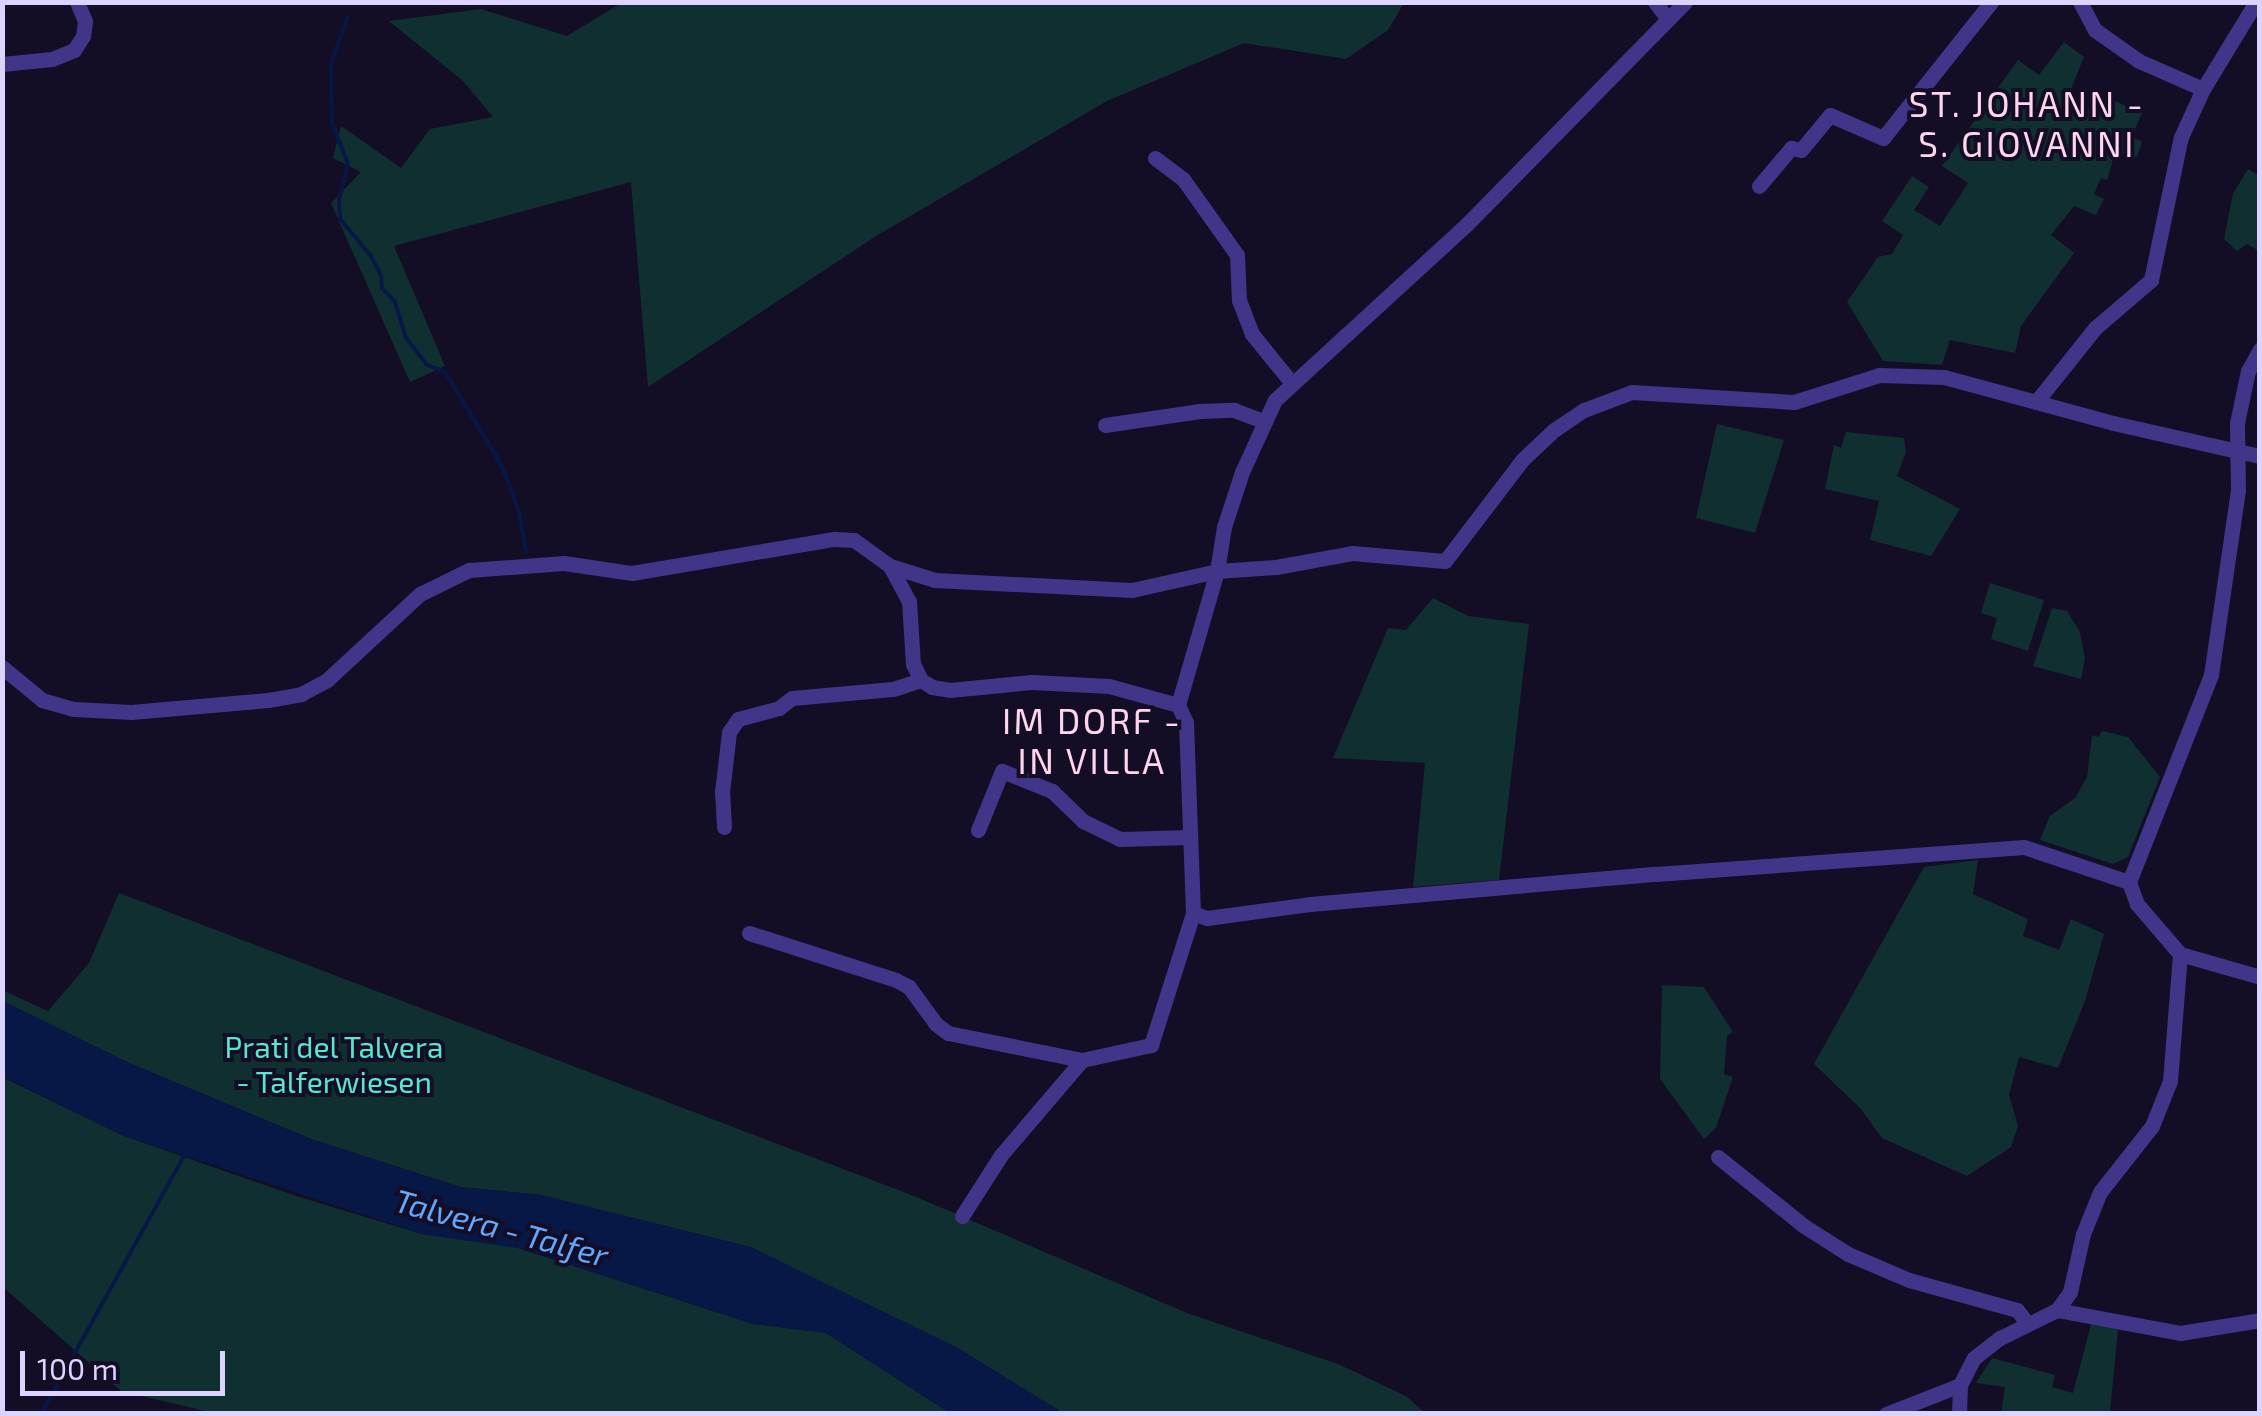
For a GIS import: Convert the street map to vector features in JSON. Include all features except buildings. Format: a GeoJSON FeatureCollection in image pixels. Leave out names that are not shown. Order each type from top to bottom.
{"type":"FeatureCollection","features":[{"type":"Feature","properties":{"kind":"street"},"geometry":{"type":"LineString","coordinates":[[2,64],[52,59],[74,50],[83,36],[85,21],[77,2]]}},
{"type":"Feature","properties":{"kind":"street"},"geometry":{"type":"LineString","coordinates":[[1655,2],[1668,18]]}},
{"type":"Feature","properties":{"kind":"street"},"geometry":{"type":"LineString","coordinates":[[749,933],[896,980],[909,988],[936,1024],[948,1032],[1082,1060],[1152,1045],[1193,913],[1186,722],[1178,705],[1216,571],[1224,528],[1263,421],[1291,382],[1466,225],[1685,2]]}},
{"type":"Feature","properties":{"kind":"street"},"geometry":{"type":"LineString","coordinates":[[1758,186],[1790,148],[1801,150],[1830,115],[1883,138],[1992,2]]}},
{"type":"Feature","properties":{"kind":"street"},"geometry":{"type":"LineString","coordinates":[[2080,2],[2095,30],[2140,61],[2203,89]]}},
{"type":"Feature","properties":{"kind":"street"},"geometry":{"type":"LineString","coordinates":[[2036,402],[2096,328],[2151,280],[2181,138],[2203,89],[2256,2]]}},
{"type":"Feature","properties":{"kind":"street"},"geometry":{"type":"LineString","coordinates":[[1155,158],[1184,181],[1237,255],[1240,300],[1252,334],[1291,382]]}},
{"type":"Feature","properties":{"kind":"street"},"geometry":{"type":"LineString","coordinates":[[2260,349],[2243,386],[2236,453],[2238,490],[2214,658],[2192,728],[2129,882],[2137,904],[2180,954],[2260,977]]}},
{"type":"Feature","properties":{"kind":"street"},"geometry":{"type":"LineString","coordinates":[[2,667],[42,700],[74,709],[130,712],[268,700],[301,694],[327,680],[420,594],[469,570],[564,563],[632,573],[834,539],[854,540],[890,566],[935,580],[1132,590],[1216,571],[1276,568],[1352,553],[1445,561],[1523,458],[1544,439],[1584,410],[1632,392],[1794,402],[1879,375],[1944,377],[2260,456]]}},
{"type":"Feature","properties":{"kind":"street"},"geometry":{"type":"LineString","coordinates":[[1105,425],[1217,410],[1234,410],[1263,421]]}},
{"type":"Feature","properties":{"kind":"street"},"geometry":{"type":"LineString","coordinates":[[890,566],[909,601],[913,664],[921,680]]}},
{"type":"Feature","properties":{"kind":"street"},"geometry":{"type":"LineString","coordinates":[[909,601],[920,587],[935,580]]}},
{"type":"Feature","properties":{"kind":"street"},"geometry":{"type":"LineString","coordinates":[[724,827],[729,732],[738,719],[779,708],[792,698],[893,689],[921,680],[950,690],[1032,682],[1109,686],[1178,705]]}},
{"type":"Feature","properties":{"kind":"street"},"geometry":{"type":"LineString","coordinates":[[978,830],[1002,772],[1052,791],[1083,821],[1120,839],[1189,837]]}},
{"type":"Feature","properties":{"kind":"street"},"geometry":{"type":"LineString","coordinates":[[1193,913],[1224,918],[1310,904],[2024,847],[2129,882]]}},
{"type":"Feature","properties":{"kind":"street"},"geometry":{"type":"LineString","coordinates":[[1886,1414],[1960,1400],[1974,1358],[2028,1323],[2057,1310],[2070,1292],[2082,1234],[2100,1192],[2160,1112],[2170,1081],[2180,954]]}},
{"type":"Feature","properties":{"kind":"street"},"geometry":{"type":"LineString","coordinates":[[962,1216],[1001,1155],[1082,1060]]}},
{"type":"Feature","properties":{"kind":"street"},"geometry":{"type":"LineString","coordinates":[[1718,1157],[1804,1226],[1848,1254],[1909,1280],[2017,1310],[2028,1323]]}},
{"type":"Feature","properties":{"kind":"street"},"geometry":{"type":"LineString","coordinates":[[2057,1310],[2180,1332],[2260,1320]]}},
{"type":"Feature","properties":{"kind":"green space"},"geometry":{"type":"Polygon","coordinates":[[[623,2],[1404,3],[1388,30],[1346,59],[1244,43],[1107,101],[876,236],[648,387],[631,182],[394,246],[445,366],[410,382],[331,203],[361,172],[333,158],[341,126],[401,168],[430,129],[493,117],[463,81],[389,21],[481,9],[567,36],[623,2]]]}},
{"type":"Feature","properties":{"kind":"green space"},"geometry":{"type":"Polygon","coordinates":[[[2064,42],[2084,57],[2067,99],[2090,109],[2097,93],[2142,113],[2132,136],[2142,142],[2137,157],[2115,153],[2107,180],[2101,178],[2094,194],[2104,199],[2096,215],[2074,206],[2051,235],[2074,253],[2021,326],[2015,353],[1950,340],[1942,365],[1883,361],[1847,302],[1878,257],[1892,254],[1903,235],[1882,221],[1912,176],[1929,187],[1914,210],[1940,226],[1968,183],[1942,166],[2018,60],[2039,75],[2064,42]]]}},
{"type":"Feature","properties":{"kind":"green space"},"geometry":{"type":"Polygon","coordinates":[[[2248,169],[2259,176],[2259,251],[2247,244],[2237,251],[2224,239],[2233,194],[2248,169]]]}},
{"type":"Feature","properties":{"kind":"green space"},"geometry":{"type":"Polygon","coordinates":[[[1717,424],[1784,440],[1755,533],[1696,518],[1717,424]]]}},
{"type":"Feature","properties":{"kind":"green space"},"geometry":{"type":"Polygon","coordinates":[[[1846,432],[1904,438],[1906,452],[1897,476],[1960,509],[1931,556],[1870,540],[1879,501],[1825,489],[1834,445],[1841,448],[1846,432]]]}},
{"type":"Feature","properties":{"kind":"green space"},"geometry":{"type":"Polygon","coordinates":[[[1990,583],[2044,600],[2028,651],[1991,639],[1997,618],[1981,613],[1990,583]]]}},
{"type":"Feature","properties":{"kind":"green space"},"geometry":{"type":"Polygon","coordinates":[[[1433,598],[1468,616],[1529,624],[1499,880],[1413,887],[1425,763],[1333,758],[1388,628],[1406,630],[1433,598]]]}},
{"type":"Feature","properties":{"kind":"green space"},"geometry":{"type":"Polygon","coordinates":[[[2052,608],[2067,611],[2080,632],[2085,659],[2081,679],[2033,666],[2052,608]]]}},
{"type":"Feature","properties":{"kind":"green space"},"geometry":{"type":"Polygon","coordinates":[[[2102,731],[2128,737],[2160,777],[2128,857],[2113,864],[2040,840],[2050,816],[2075,798],[2087,777],[2092,735],[2099,737],[2102,731]]]}},
{"type":"Feature","properties":{"kind":"green space"},"geometry":{"type":"Polygon","coordinates":[[[1978,860],[1973,894],[2028,919],[2023,936],[2059,950],[2071,919],[2104,934],[2085,1001],[2058,1068],[2019,1057],[2009,1095],[2018,1126],[2011,1147],[1967,1176],[1882,1138],[1861,1109],[1814,1064],[1924,867],[1978,860]]]}},
{"type":"Feature","properties":{"kind":"green space","name":"Prati del Talvera - Talferwiesen"},"geometry":{"type":"Polygon","coordinates":[[[119,893],[914,1196],[1187,1313],[1338,1364],[1406,1396],[1425,1413],[1063,1413],[956,1347],[542,1195],[460,1187],[311,1139],[129,1063],[3,1001],[2,990],[48,1011],[89,963],[119,893]]]}},
{"type":"Feature","properties":{"kind":"green space"},"geometry":{"type":"Polygon","coordinates":[[[1662,985],[1704,987],[1733,1032],[1727,1036],[1724,1074],[1733,1077],[1716,1128],[1704,1139],[1660,1079],[1662,985]]]}},
{"type":"Feature","properties":{"kind":"green space","name":"Prati del Talvera - Talferwiesen"},"geometry":{"type":"Polygon","coordinates":[[[2,1077],[124,1136],[296,1196],[422,1234],[518,1248],[753,1324],[826,1333],[950,1413],[217,1414],[121,1391],[3,1287],[2,1077]]]}},
{"type":"Feature","properties":{"kind":"green space"},"geometry":{"type":"Polygon","coordinates":[[[2091,1324],[2118,1329],[2110,1413],[2001,1413],[2005,1387],[1976,1383],[1992,1358],[2055,1375],[2052,1387],[2073,1393],[2091,1324]]]}},
{"type":"Feature","properties":{"kind":"water","name":"Talvera - Talfer"},"geometry":{"type":"Polygon","coordinates":[[[3,1001],[129,1063],[311,1139],[460,1187],[542,1195],[751,1247],[956,1347],[1063,1413],[950,1413],[826,1333],[753,1324],[518,1248],[422,1234],[124,1136],[3,1077],[3,1001]]]}},
{"type":"Feature","properties":{"kind":"waterway"},"geometry":{"type":"LineString","coordinates":[[347,18],[331,64],[332,123],[348,164],[339,199],[340,219],[371,256],[381,275],[382,288],[395,302],[406,338],[427,365],[445,372],[501,464],[519,511],[526,551]]}},
{"type":"Feature","properties":{"kind":"waterway"},"geometry":{"type":"LineString","coordinates":[[41,1414],[184,1156]]}},
{"type":"Feature","properties":{"kind":"district","name":"ST. JOHANN - S. GIOVANNI"},"geometry":{"type":"Point","coordinates":[2027,123]}},
{"type":"Feature","properties":{"kind":"district","name":"IM DORF - IN VILLA"},"geometry":{"type":"Point","coordinates":[1092,740]}}]}
